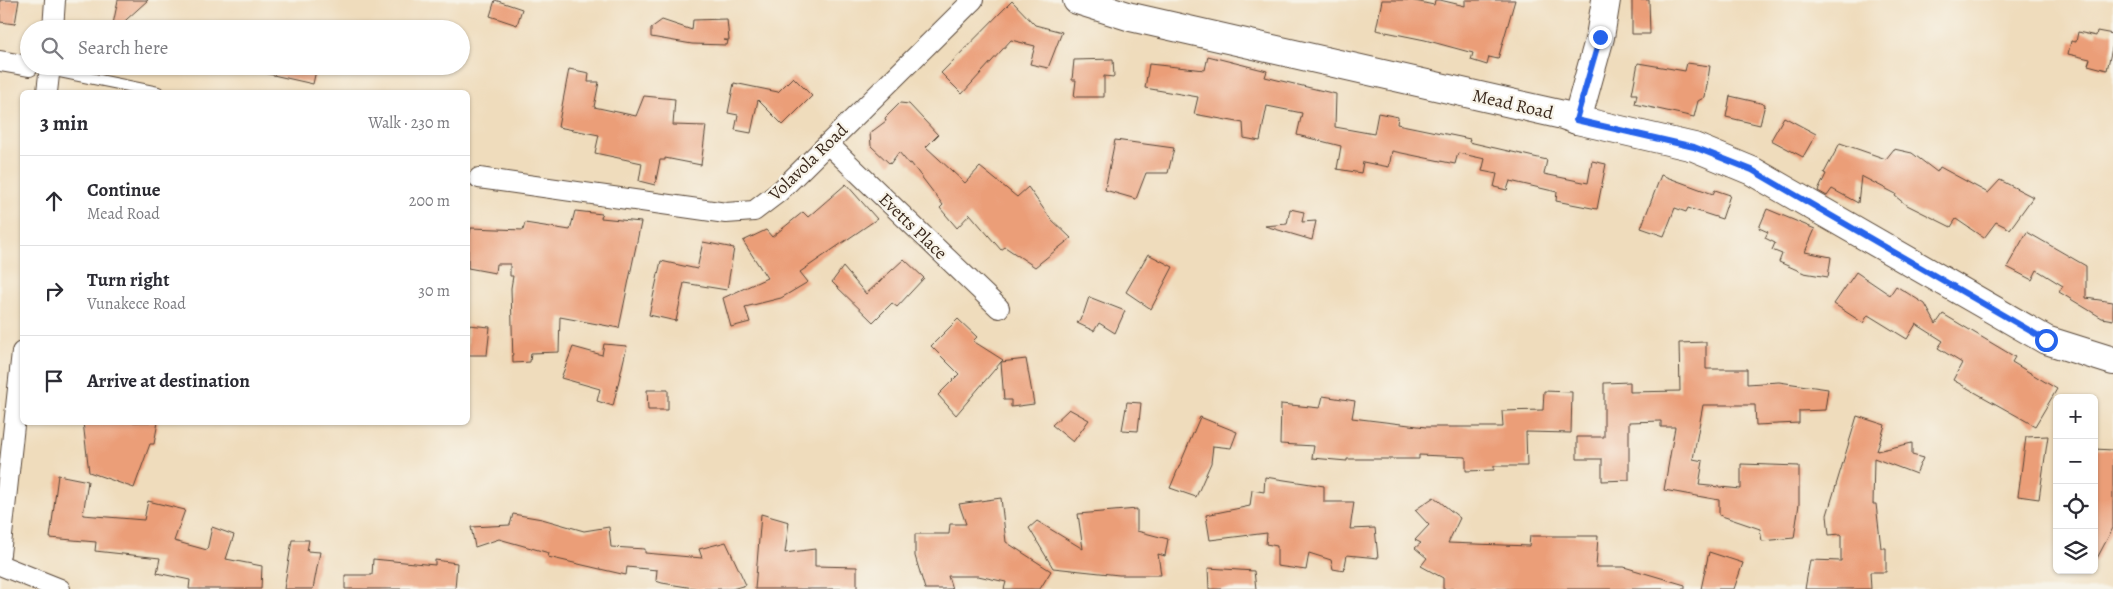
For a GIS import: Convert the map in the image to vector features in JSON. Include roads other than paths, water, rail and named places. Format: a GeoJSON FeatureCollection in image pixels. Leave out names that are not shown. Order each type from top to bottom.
{"type":"FeatureCollection","features":[{"type":"Feature","properties":{"kind":"main road","name":"Mead Road"},"geometry":{"type":"LineString","coordinates":[[1077,0],[1132,17],[1694,147],[1752,170],[2046,340],[2113,361]]}},
{"type":"Feature","properties":{"kind":"main road"},"geometry":{"type":"LineString","coordinates":[[1576,120],[1600,37],[1606,0]]}},
{"type":"Feature","properties":{"kind":"street"},"geometry":{"type":"LineString","coordinates":[[54,20],[56,0]]}},
{"type":"Feature","properties":{"kind":"street","name":"Volavola Road"},"geometry":{"type":"LineString","coordinates":[[479,178],[726,213],[754,211],[779,192],[973,0]]}},
{"type":"Feature","properties":{"kind":"street"},"geometry":{"type":"LineString","coordinates":[[0,61],[20,64]]}},
{"type":"Feature","properties":{"kind":"street"},"geometry":{"type":"LineString","coordinates":[[43,75],[47,90]]}},
{"type":"Feature","properties":{"kind":"street","name":"Evetts Place"},"geometry":{"type":"LineString","coordinates":[[828,144],[999,308]]}},
{"type":"Feature","properties":{"kind":"street"},"geometry":{"type":"LineString","coordinates":[[0,554],[20,370]]}},
{"type":"Feature","properties":{"kind":"street"},"geometry":{"type":"LineString","coordinates":[[0,565],[60,589]]}},
{"type":"Feature","properties":{"kind":"lane"},"geometry":{"type":"LineString","coordinates":[[78,75],[149,90]]}}]}
